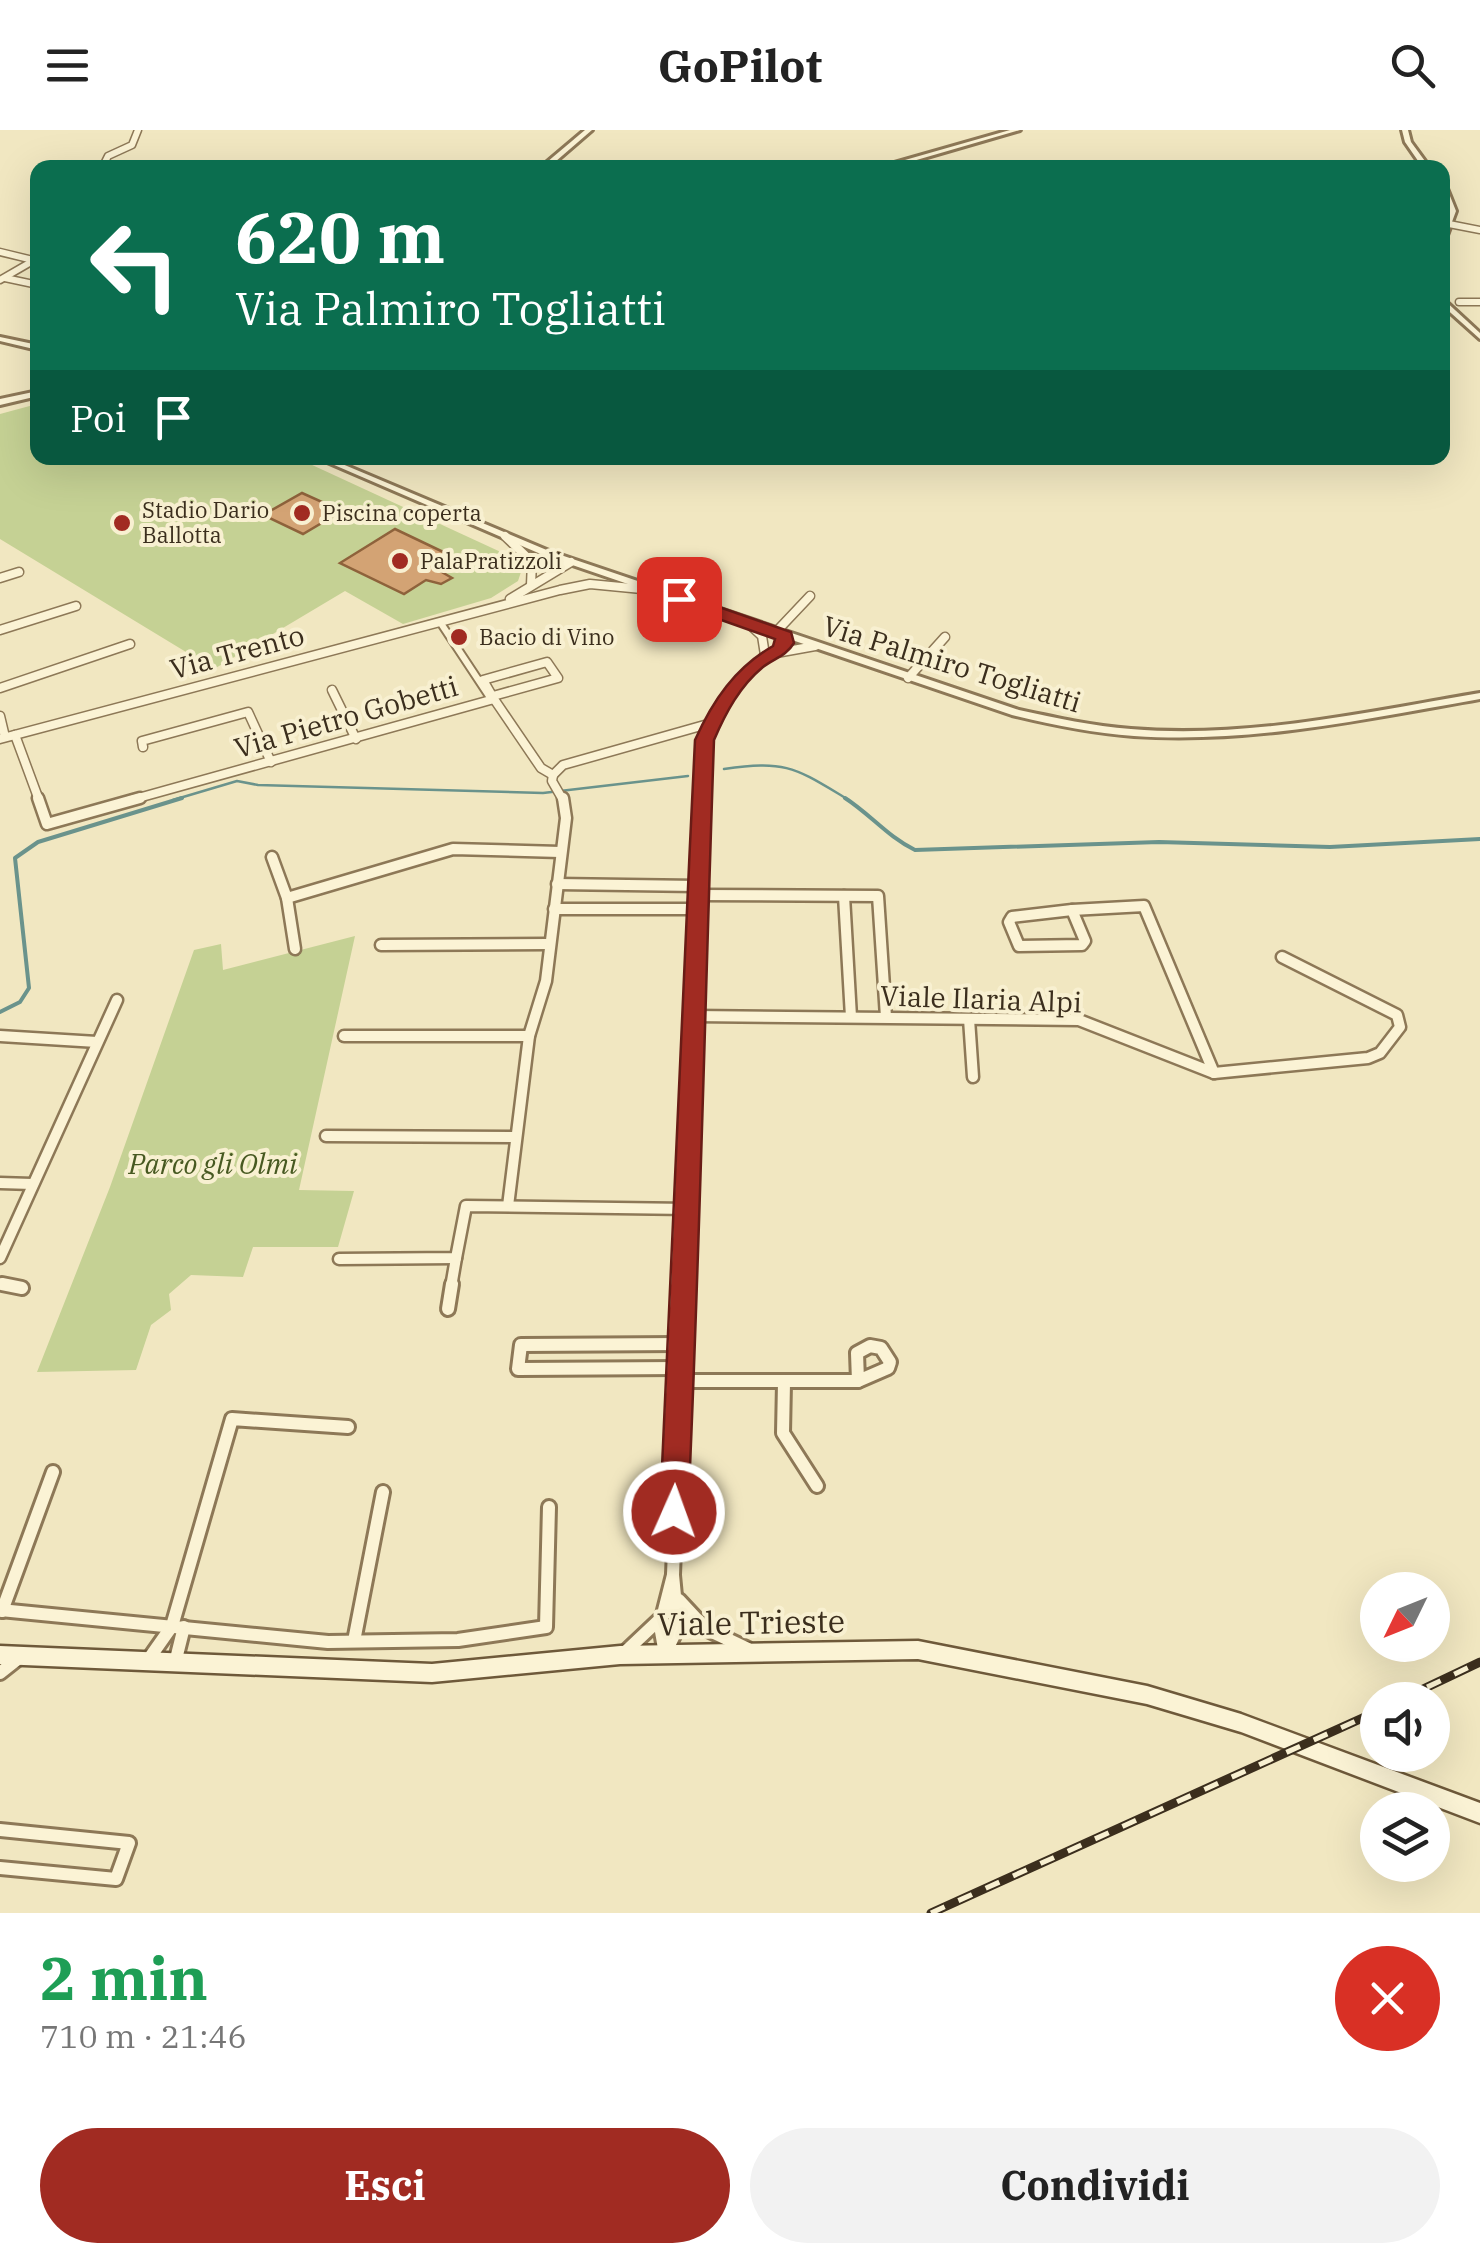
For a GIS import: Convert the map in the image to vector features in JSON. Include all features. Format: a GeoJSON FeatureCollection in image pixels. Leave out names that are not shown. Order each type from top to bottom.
{"type":"FeatureCollection","features":[{"type":"Feature","properties":{"kind":"main road","name":"Viale Trieste"},"geometry":{"type":"LineString","coordinates":[[0,1655],[432,1673],[620,1656],[918,1650],[1147,1695],[1241,1723],[1480,1813]]}},
{"type":"Feature","properties":{"kind":"street"},"geometry":{"type":"LineString","coordinates":[[106,160],[132,144],[138,130]]}},
{"type":"Feature","properties":{"kind":"street"},"geometry":{"type":"LineString","coordinates":[[553,160],[589,130]]}},
{"type":"Feature","properties":{"kind":"street"},"geometry":{"type":"LineString","coordinates":[[908,160],[1017,130]]}},
{"type":"Feature","properties":{"kind":"street"},"geometry":{"type":"LineString","coordinates":[[1405,130],[1408,142],[1421,160]]}},
{"type":"Feature","properties":{"kind":"street"},"geometry":{"type":"LineString","coordinates":[[1450,224],[1480,230]]}},
{"type":"Feature","properties":{"kind":"street"},"geometry":{"type":"LineString","coordinates":[[0,252],[30,259]]}},
{"type":"Feature","properties":{"kind":"street"},"geometry":{"type":"LineString","coordinates":[[2,279],[30,263]]}},
{"type":"Feature","properties":{"kind":"street"},"geometry":{"type":"LineString","coordinates":[[2,279],[30,284]]}},
{"type":"Feature","properties":{"kind":"street"},"geometry":{"type":"LineString","coordinates":[[1459,302],[1480,302]]}},
{"type":"Feature","properties":{"kind":"street"},"geometry":{"type":"LineString","coordinates":[[1450,308],[1480,337]]}},
{"type":"Feature","properties":{"kind":"street"},"geometry":{"type":"LineString","coordinates":[[0,339],[30,346]]}},
{"type":"Feature","properties":{"kind":"street"},"geometry":{"type":"LineString","coordinates":[[0,402],[30,394]]}},
{"type":"Feature","properties":{"kind":"street","name":"Via Palmiro Togliatti"},"geometry":{"type":"LineString","coordinates":[[338,465],[574,563],[908,678],[1050,722],[1117,734],[1180,737],[1268,731],[1480,696]]}},
{"type":"Feature","properties":{"kind":"street"},"geometry":{"type":"LineString","coordinates":[[504,536],[530,555],[535,575],[530,586]]}},
{"type":"Feature","properties":{"kind":"street"},"geometry":{"type":"LineString","coordinates":[[560,590],[570,584],[574,563]]}},
{"type":"Feature","properties":{"kind":"street","name":"Via Trento"},"geometry":{"type":"LineString","coordinates":[[487,610],[574,563]]}},
{"type":"Feature","properties":{"kind":"street"},"geometry":{"type":"LineString","coordinates":[[0,578],[19,572]]}},
{"type":"Feature","properties":{"kind":"street","name":"Via Trento"},"geometry":{"type":"LineString","coordinates":[[7,737],[560,590],[590,584],[658,591]]}},
{"type":"Feature","properties":{"kind":"street"},"geometry":{"type":"LineString","coordinates":[[672,1575],[679,1600],[678,1632],[674,1645],[665,1654],[659,1636],[672,1575],[689,1209],[696,909],[708,724],[720,704],[810,596]]}},
{"type":"Feature","properties":{"kind":"street"},"geometry":{"type":"LineString","coordinates":[[0,630],[76,606]]}},
{"type":"Feature","properties":{"kind":"street"},"geometry":{"type":"LineString","coordinates":[[748,623],[762,636],[766,651]]}},
{"type":"Feature","properties":{"kind":"street"},"geometry":{"type":"LineString","coordinates":[[442,625],[493,698]]}},
{"type":"Feature","properties":{"kind":"street"},"geometry":{"type":"LineString","coordinates":[[780,634],[780,650]]}},
{"type":"Feature","properties":{"kind":"street"},"geometry":{"type":"LineString","coordinates":[[908,678],[945,637]]}},
{"type":"Feature","properties":{"kind":"street"},"geometry":{"type":"LineString","coordinates":[[0,688],[130,644]]}},
{"type":"Feature","properties":{"kind":"street"},"geometry":{"type":"LineString","coordinates":[[766,651],[815,646]]}},
{"type":"Feature","properties":{"kind":"street"},"geometry":{"type":"LineString","coordinates":[[546,662],[558,678],[493,698],[483,680],[546,662]]}},
{"type":"Feature","properties":{"kind":"street"},"geometry":{"type":"LineString","coordinates":[[332,690],[356,739]]}},
{"type":"Feature","properties":{"kind":"street","name":"Via Pietro Gobetti"},"geometry":{"type":"LineString","coordinates":[[0,716],[47,824],[493,698],[541,768],[554,775]]}},
{"type":"Feature","properties":{"kind":"street"},"geometry":{"type":"LineString","coordinates":[[143,747],[142,741],[248,712],[272,762]]}},
{"type":"Feature","properties":{"kind":"street"},"geometry":{"type":"LineString","coordinates":[[508,1206],[529,1036],[546,982],[567,809],[554,775],[564,766],[708,724]]}},
{"type":"Feature","properties":{"kind":"street"},"geometry":{"type":"LineString","coordinates":[[287,898],[453,849],[560,852]]}},
{"type":"Feature","properties":{"kind":"street"},"geometry":{"type":"LineString","coordinates":[[272,857],[287,898],[295,950]]}},
{"type":"Feature","properties":{"kind":"street"},"geometry":{"type":"LineString","coordinates":[[557,884],[878,896],[886,1017]]}},
{"type":"Feature","properties":{"kind":"street"},"geometry":{"type":"LineString","coordinates":[[615,885],[615,908]]}},
{"type":"Feature","properties":{"kind":"street"},"geometry":{"type":"LineString","coordinates":[[844,896],[851,1017]]}},
{"type":"Feature","properties":{"kind":"street"},"geometry":{"type":"LineString","coordinates":[[1072,910],[1085,942],[1082,945],[1019,946],[1009,922],[1012,917],[1072,910],[1134,904],[1147,909],[1214,1073]]}},
{"type":"Feature","properties":{"kind":"street"},"geometry":{"type":"LineString","coordinates":[[554,909],[696,909]]}},
{"type":"Feature","properties":{"kind":"street"},"geometry":{"type":"LineString","coordinates":[[381,945],[548,944]]}},
{"type":"Feature","properties":{"kind":"street","name":"Viale Ilaria Alpi"},"geometry":{"type":"LineString","coordinates":[[694,1016],[1083,1021],[1214,1073],[1374,1057],[1400,1027],[1400,1020],[1390,1010],[1282,957]]}},
{"type":"Feature","properties":{"kind":"street"},"geometry":{"type":"LineString","coordinates":[[0,1258],[117,1000]]}},
{"type":"Feature","properties":{"kind":"street"},"geometry":{"type":"LineString","coordinates":[[969,1019],[973,1077]]}},
{"type":"Feature","properties":{"kind":"street"},"geometry":{"type":"LineString","coordinates":[[0,1036],[97,1042]]}},
{"type":"Feature","properties":{"kind":"street"},"geometry":{"type":"LineString","coordinates":[[344,1036],[529,1036]]}},
{"type":"Feature","properties":{"kind":"street"},"geometry":{"type":"LineString","coordinates":[[326,1136],[514,1137]]}},
{"type":"Feature","properties":{"kind":"street"},"geometry":{"type":"LineString","coordinates":[[0,1183],[32,1184]]}},
{"type":"Feature","properties":{"kind":"street"},"geometry":{"type":"LineString","coordinates":[[448,1308],[466,1206],[689,1209]]}},
{"type":"Feature","properties":{"kind":"street"},"geometry":{"type":"LineString","coordinates":[[339,1259],[456,1258]]}},
{"type":"Feature","properties":{"kind":"street"},"geometry":{"type":"LineString","coordinates":[[0,1284],[22,1288]]}},
{"type":"Feature","properties":{"kind":"street"},"geometry":{"type":"LineString","coordinates":[[680,1344],[521,1345],[518,1369],[679,1374],[784,1383],[858,1382]]}},
{"type":"Feature","properties":{"kind":"street"},"geometry":{"type":"LineString","coordinates":[[784,1383],[783,1433],[817,1486]]}},
{"type":"Feature","properties":{"kind":"street"},"geometry":{"type":"LineString","coordinates":[[175,1664],[178,1627],[232,1419],[348,1427]]}},
{"type":"Feature","properties":{"kind":"street"},"geometry":{"type":"LineString","coordinates":[[53,1472],[1,1610],[354,1642],[458,1640],[546,1628],[549,1507]]}},
{"type":"Feature","properties":{"kind":"street"},"geometry":{"type":"LineString","coordinates":[[354,1642],[383,1492]]}},
{"type":"Feature","properties":{"kind":"street"},"geometry":{"type":"LineString","coordinates":[[679,1600],[706,1629],[753,1651]]}},
{"type":"Feature","properties":{"kind":"street"},"geometry":{"type":"LineString","coordinates":[[620,1656],[663,1616]]}},
{"type":"Feature","properties":{"kind":"street"},"geometry":{"type":"LineString","coordinates":[[145,1663],[178,1627]]}},
{"type":"Feature","properties":{"kind":"street"},"geometry":{"type":"LineString","coordinates":[[0,1673],[21,1656]]}},
{"type":"Feature","properties":{"kind":"street"},"geometry":{"type":"LineString","coordinates":[[0,1830],[129,1844],[116,1880],[0,1868]]}},
{"type":"Feature","properties":{"kind":"green space"},"geometry":{"type":"Polygon","coordinates":[[[30,406],[30,465],[312,465],[518,560],[522,569],[518,581],[491,598],[403,624],[345,591],[214,669],[0,539],[0,414],[30,406]]]}},
{"type":"Feature","properties":{"kind":"green space","name":"Parco gli Olmi"},"geometry":{"type":"Polygon","coordinates":[[[355,936],[299,1190],[354,1191],[338,1247],[253,1247],[243,1277],[191,1275],[169,1294],[171,1310],[151,1325],[136,1370],[37,1372],[110,1187],[194,950],[221,944],[223,970],[355,936]]]}},
{"type":"Feature","properties":{"kind":"building","name":"Piscina coperta"},"geometry":{"type":"Polygon","coordinates":[[[302,493],[342,511],[303,534],[263,515],[302,493]]]}},
{"type":"Feature","properties":{"kind":"building","name":"PalaPratizzoli"},"geometry":{"type":"Polygon","coordinates":[[[395,529],[458,559],[440,571],[452,578],[441,584],[426,580],[404,594],[340,563],[395,529]]]}},
{"type":"Feature","properties":{"kind":"waterway"},"geometry":{"type":"LineString","coordinates":[[724,769],[790,769],[849,800]]}},
{"type":"Feature","properties":{"kind":"waterway"},"geometry":{"type":"LineString","coordinates":[[173,800],[237,781],[258,785],[543,793],[688,776]]}},
{"type":"Feature","properties":{"kind":"waterway"},"geometry":{"type":"LineString","coordinates":[[0,1012],[20,1002],[29,988],[15,858],[38,842],[182,798]]}},
{"type":"Feature","properties":{"kind":"waterway"},"geometry":{"type":"LineString","coordinates":[[845,798],[915,850],[1159,842],[1330,847],[1480,839]]}},
{"type":"Feature","properties":{"kind":"railway"},"geometry":{"type":"LineString","coordinates":[[1438,1682],[1480,1662]]}},
{"type":"Feature","properties":{"kind":"railway"},"geometry":{"type":"LineString","coordinates":[[931,1913],[1360,1719]]}},
{"type":"Feature","properties":{"kind":"place","name":"Piscina coperta"},"geometry":{"type":"Point","coordinates":[302,513]}},
{"type":"Feature","properties":{"kind":"place","name":"Stadio Dario Ballotta"},"geometry":{"type":"Point","coordinates":[122,523]}},
{"type":"Feature","properties":{"kind":"place","name":"PalaPratizzoli"},"geometry":{"type":"Point","coordinates":[400,561]}},
{"type":"Feature","properties":{"kind":"place","name":"Bacio di Vino"},"geometry":{"type":"Point","coordinates":[459,637]}},
{"type":"Feature","properties":{"kind":"route"},"geometry":{"type":"LineString","coordinates":[[674,1512],[705,740],[708,724],[720,704],[757,663],[780,650],[784,643],[784,636],[679,599]]}}]}
